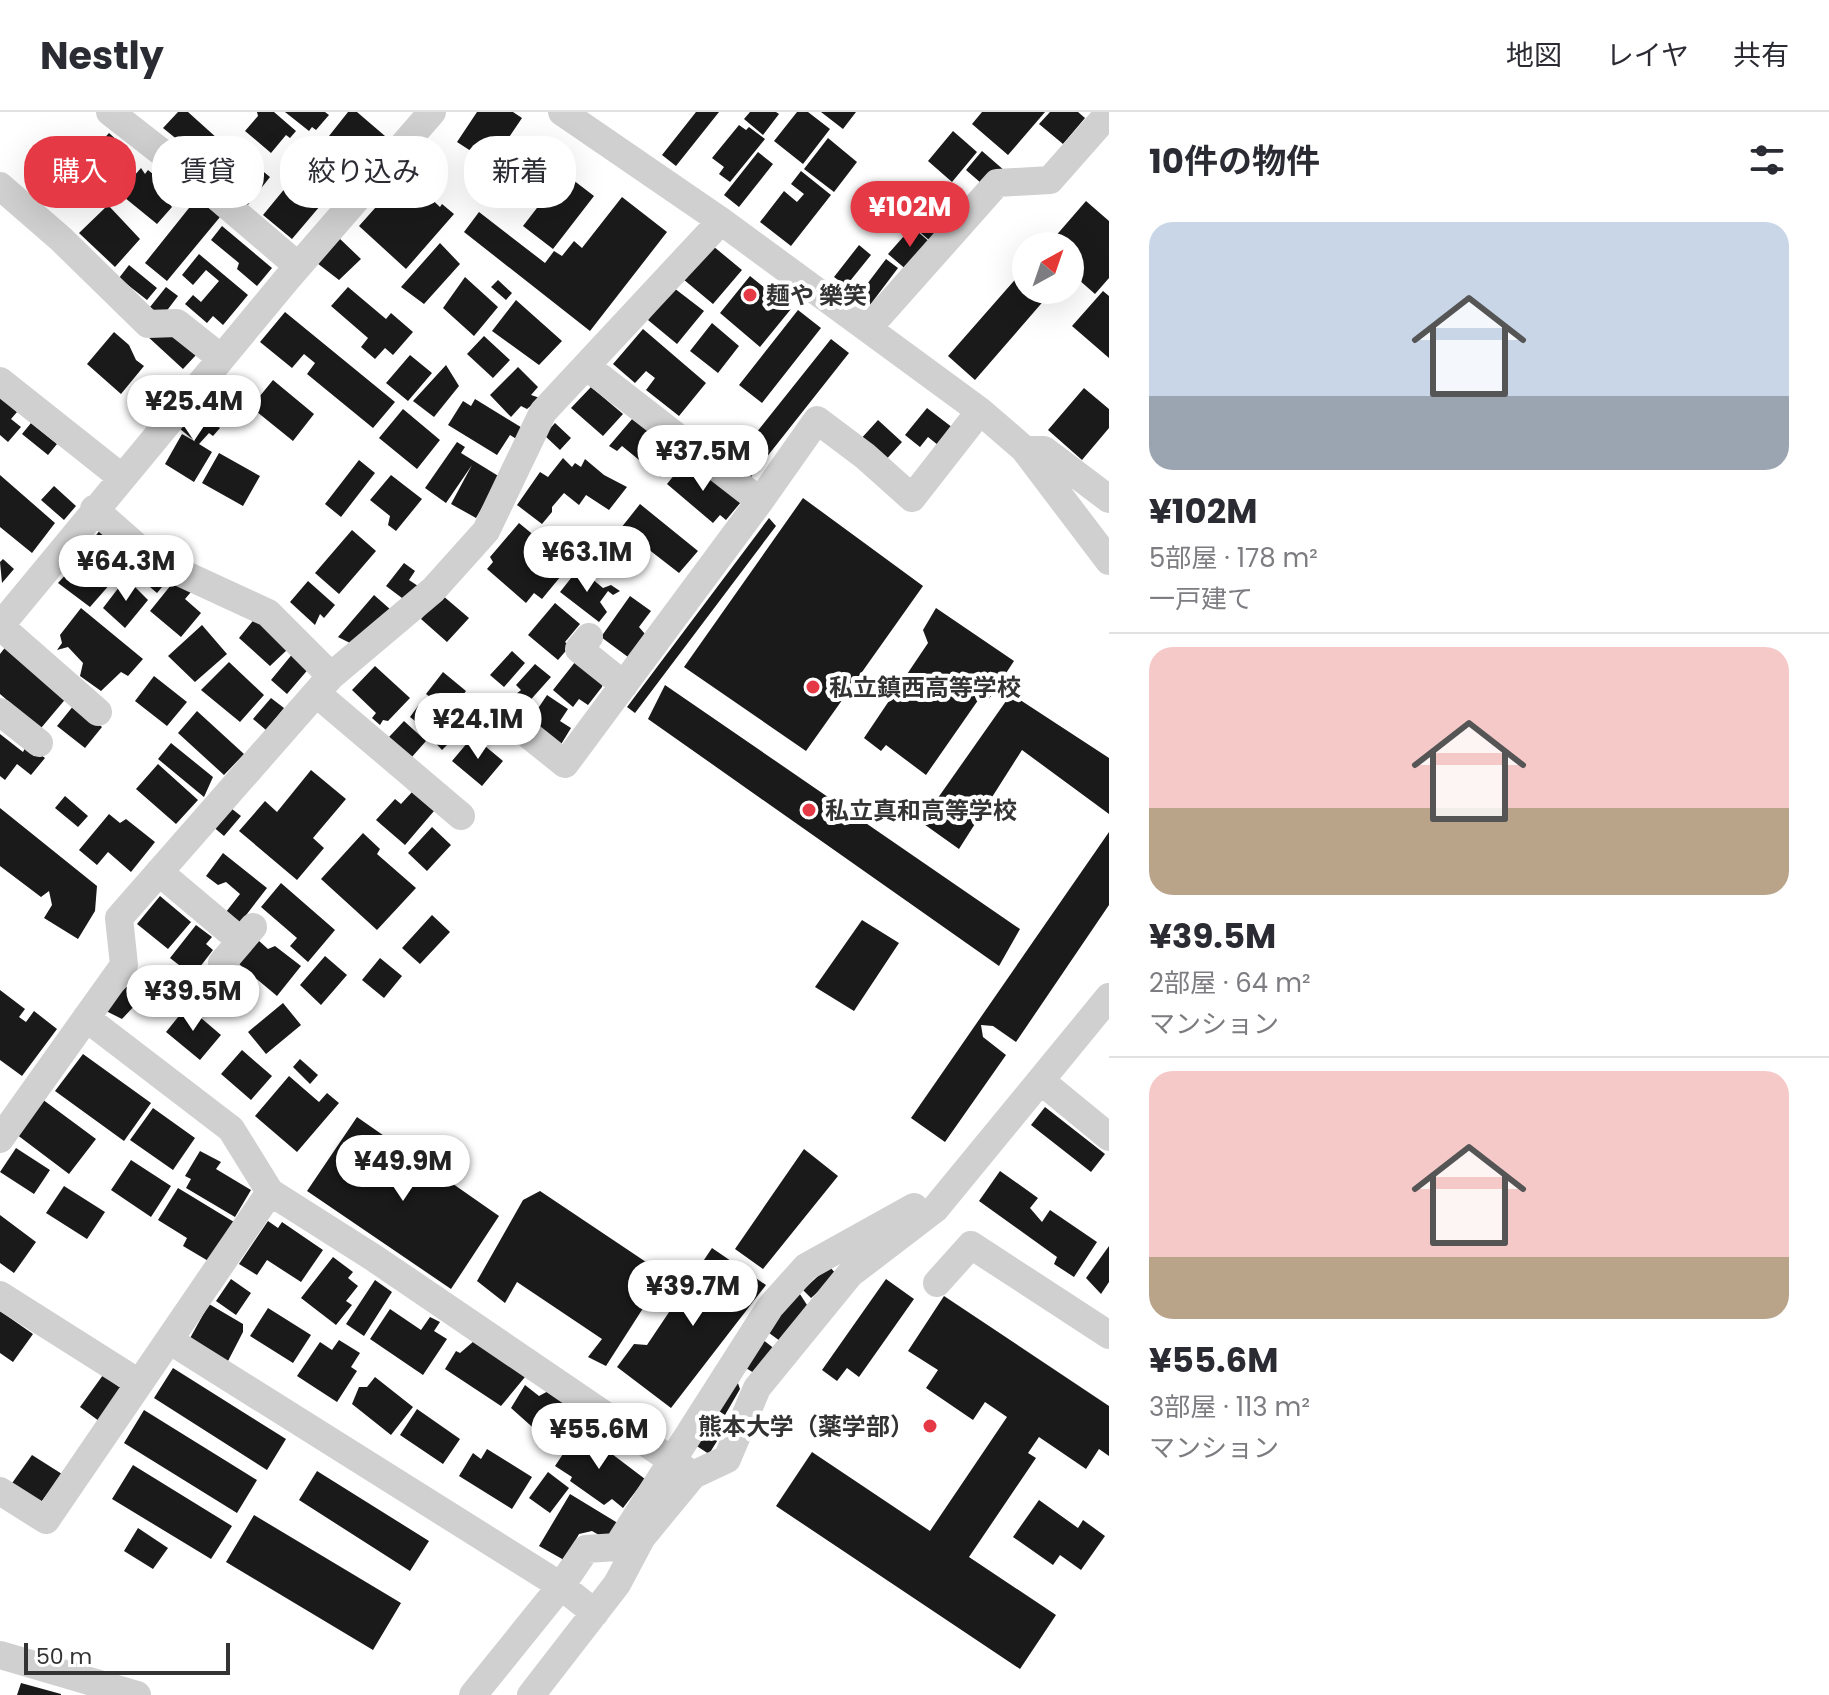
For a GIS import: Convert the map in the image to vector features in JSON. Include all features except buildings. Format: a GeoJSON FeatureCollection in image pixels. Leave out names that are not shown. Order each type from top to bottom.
{"type":"FeatureCollection","features":[{"type":"Feature","properties":{"kind":"street"},"geometry":{"type":"LineString","coordinates":[[110,112],[201,183],[298,266]]}},
{"type":"Feature","properties":{"kind":"street"},"geometry":{"type":"LineString","coordinates":[[98,712],[0,626],[298,266],[432,112]]}},
{"type":"Feature","properties":{"kind":"street"},"geometry":{"type":"LineString","coordinates":[[562,112],[721,221],[980,411],[1024,449],[1109,561]]}},
{"type":"Feature","properties":{"kind":"street"},"geometry":{"type":"LineString","coordinates":[[869,327],[997,183],[1050,180],[1109,113]]}},
{"type":"Feature","properties":{"kind":"street"},"geometry":{"type":"LineString","coordinates":[[0,186],[61,239],[148,324],[177,323],[221,358]]}},
{"type":"Feature","properties":{"kind":"street"},"geometry":{"type":"LineString","coordinates":[[0,1139],[124,965],[119,918],[323,685],[433,590],[486,531],[543,412],[721,221]]}},
{"type":"Feature","properties":{"kind":"street"},"geometry":{"type":"LineString","coordinates":[[586,366],[760,501]]}},
{"type":"Feature","properties":{"kind":"street"},"geometry":{"type":"LineString","coordinates":[[0,381],[121,477]]}},
{"type":"Feature","properties":{"kind":"street"},"geometry":{"type":"LineString","coordinates":[[530,736],[565,764],[817,420],[865,456],[912,498],[980,411]]}},
{"type":"Feature","properties":{"kind":"street"},"geometry":{"type":"LineString","coordinates":[[1024,449],[1044,450],[1109,499]]}},
{"type":"Feature","properties":{"kind":"street"},"geometry":{"type":"LineString","coordinates":[[94,509],[151,559],[268,613],[323,685],[461,816]]}},
{"type":"Feature","properties":{"kind":"street"},"geometry":{"type":"LineString","coordinates":[[589,637],[579,649],[624,685]]}},
{"type":"Feature","properties":{"kind":"street"},"geometry":{"type":"LineString","coordinates":[[0,712],[39,743]]}},
{"type":"Feature","properties":{"kind":"street"},"geometry":{"type":"LineString","coordinates":[[159,872],[247,934],[222,963]]}},
{"type":"Feature","properties":{"kind":"street"},"geometry":{"type":"LineString","coordinates":[[531,1695],[617,1584],[770,1307],[806,1267],[918,1205],[1109,978]]}},
{"type":"Feature","properties":{"kind":"street"},"geometry":{"type":"LineString","coordinates":[[473,1695],[561,1586],[586,1549],[617,1547],[682,1468],[727,1459],[757,1388],[850,1274],[935,1209],[1109,997]]}},
{"type":"Feature","properties":{"kind":"street"},"geometry":{"type":"LineString","coordinates":[[86,1018],[231,1129],[270,1192],[374,1258],[682,1468]]}},
{"type":"Feature","properties":{"kind":"street"},"geometry":{"type":"LineString","coordinates":[[1041,1081],[1109,1137]]}},
{"type":"Feature","properties":{"kind":"street"},"geometry":{"type":"LineString","coordinates":[[0,1491],[46,1520],[270,1192]]}},
{"type":"Feature","properties":{"kind":"street"},"geometry":{"type":"LineString","coordinates":[[937,1283],[971,1245],[1109,1335]]}},
{"type":"Feature","properties":{"kind":"street"},"geometry":{"type":"LineString","coordinates":[[0,1295],[139,1383]]}},
{"type":"Feature","properties":{"kind":"street"},"geometry":{"type":"LineString","coordinates":[[169,1340],[561,1586],[595,1613]]}},
{"type":"Feature","properties":{"kind":"street"},"geometry":{"type":"LineString","coordinates":[[0,1655],[137,1695]]}},
{"type":"Feature","properties":{"kind":"place","name":"麺や 樂笑"},"geometry":{"type":"Point","coordinates":[750,295]}},
{"type":"Feature","properties":{"kind":"place","name":"私立鎮西高等学校"},"geometry":{"type":"Point","coordinates":[813,687]}},
{"type":"Feature","properties":{"kind":"place","name":"私立真和高等学校"},"geometry":{"type":"Point","coordinates":[809,810]}},
{"type":"Feature","properties":{"kind":"place","name":"熊本大学（薬学部）"},"geometry":{"type":"Point","coordinates":[930,1426]}}]}
